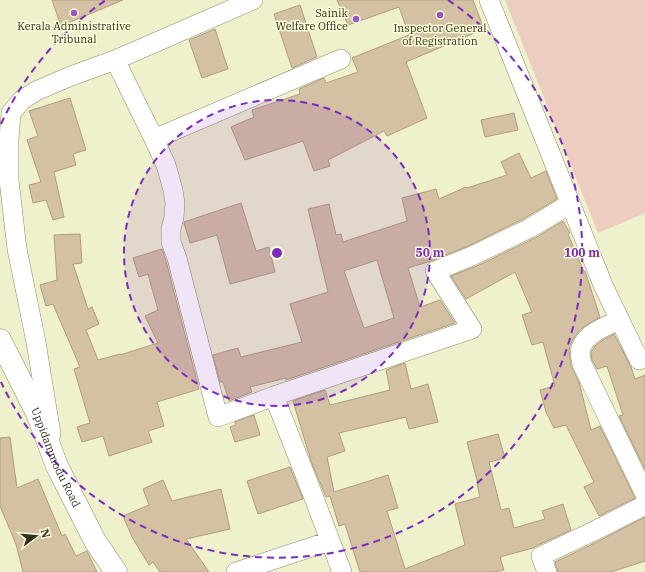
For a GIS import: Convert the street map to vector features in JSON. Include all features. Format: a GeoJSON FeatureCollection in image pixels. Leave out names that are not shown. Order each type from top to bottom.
{"type":"FeatureCollection","features":[{"type":"Feature","properties":{"kind":"main road","name":"Uppidammodu Road"},"geometry":{"type":"LineString","coordinates":[[0,340],[37,413],[57,466],[95,541],[116,572]]}},
{"type":"Feature","properties":{"kind":"street"},"geometry":{"type":"LineString","coordinates":[[57,466],[36,342],[17,249],[9,180],[9,139],[11,113],[22,100],[36,91],[115,60],[254,0]]}},
{"type":"Feature","properties":{"kind":"street"},"geometry":{"type":"LineString","coordinates":[[489,0],[603,286],[639,360],[645,358]]}},
{"type":"Feature","properties":{"kind":"street"},"geometry":{"type":"LineString","coordinates":[[154,139],[341,59]]}},
{"type":"Feature","properties":{"kind":"street"},"geometry":{"type":"LineString","coordinates":[[115,60],[166,165],[175,203],[171,229],[171,242],[177,258],[218,417],[274,396],[472,329],[435,271],[472,256],[530,228],[570,204]]}},
{"type":"Feature","properties":{"kind":"street"},"geometry":{"type":"LineString","coordinates":[[619,320],[591,335],[581,348],[580,356],[582,364],[645,494]]}},
{"type":"Feature","properties":{"kind":"street"},"geometry":{"type":"LineString","coordinates":[[274,396],[342,572]]}},
{"type":"Feature","properties":{"kind":"street"},"geometry":{"type":"LineString","coordinates":[[547,572],[542,556],[645,505]]}},
{"type":"Feature","properties":{"kind":"street"},"geometry":{"type":"LineString","coordinates":[[236,572],[330,540]]}},
{"type":"Feature","properties":{"kind":"shaded area"},"geometry":{"type":"Polygon","coordinates":[[[505,0],[645,0],[645,213],[598,233],[505,0]]]}},
{"type":"Feature","properties":{"kind":"building","name":"Kerala Administrative Tribunal"},"geometry":{"type":"Polygon","coordinates":[[[52,0],[123,0],[61,26],[52,0]]]}},
{"type":"Feature","properties":{"kind":"building"},"geometry":{"type":"Polygon","coordinates":[[[337,0],[473,0],[484,29],[406,62],[427,118],[387,136],[384,131],[328,160],[330,166],[314,171],[303,141],[245,160],[231,127],[254,117],[252,110],[300,94],[299,89],[324,78],[326,83],[358,72],[352,58],[409,35],[399,7],[348,25],[337,0]]]}},
{"type":"Feature","properties":{"kind":"building"},"geometry":{"type":"Polygon","coordinates":[[[300,5],[317,57],[292,68],[274,14],[300,5]]]}},
{"type":"Feature","properties":{"kind":"building"},"geometry":{"type":"Polygon","coordinates":[[[215,29],[228,69],[202,78],[189,40],[215,29]]]}},
{"type":"Feature","properties":{"kind":"building"},"geometry":{"type":"Polygon","coordinates":[[[70,98],[86,150],[73,154],[76,165],[54,172],[64,217],[53,220],[46,200],[33,203],[29,185],[41,182],[27,140],[38,136],[29,111],[70,98]]]}},
{"type":"Feature","properties":{"kind":"building"},"geometry":{"type":"Polygon","coordinates":[[[514,113],[518,130],[485,137],[481,120],[514,113]]]}},
{"type":"Feature","properties":{"kind":"building"},"geometry":{"type":"Polygon","coordinates":[[[519,153],[531,178],[546,171],[557,199],[525,218],[468,246],[431,261],[408,268],[420,307],[440,300],[455,323],[286,380],[286,378],[250,387],[252,392],[229,401],[223,382],[220,382],[213,355],[238,348],[241,357],[302,342],[290,304],[328,292],[308,209],[329,204],[336,235],[341,234],[343,242],[407,221],[402,198],[436,189],[439,199],[466,187],[467,188],[507,175],[501,162],[519,153]],[[377,260],[344,271],[364,328],[394,318],[377,260]]]}},
{"type":"Feature","properties":{"kind":"building"},"geometry":{"type":"Polygon","coordinates":[[[241,203],[256,251],[269,247],[275,272],[230,284],[217,235],[190,243],[184,222],[241,203]]]}},
{"type":"Feature","properties":{"kind":"building"},"geometry":{"type":"Polygon","coordinates":[[[563,221],[570,233],[568,234],[584,272],[585,271],[600,317],[585,326],[574,338],[570,345],[569,351],[571,366],[579,382],[591,430],[600,426],[635,498],[599,516],[584,487],[594,482],[566,425],[554,428],[546,412],[540,390],[555,386],[543,342],[532,345],[522,315],[532,312],[515,272],[466,299],[451,276],[477,266],[535,238],[563,221]]]}},
{"type":"Feature","properties":{"kind":"building"},"geometry":{"type":"Polygon","coordinates":[[[80,234],[82,263],[73,264],[88,309],[92,307],[99,324],[86,330],[98,360],[158,343],[145,316],[158,310],[148,274],[139,277],[133,258],[162,249],[199,389],[157,402],[164,426],[148,431],[152,442],[109,456],[103,436],[82,442],[77,427],[90,423],[74,369],[80,367],[53,304],[46,306],[40,285],[57,280],[54,235],[80,234]]]}},
{"type":"Feature","properties":{"kind":"building"},"geometry":{"type":"Polygon","coordinates":[[[614,334],[631,367],[635,379],[645,375],[645,469],[619,416],[623,415],[607,366],[597,369],[592,360],[591,352],[595,346],[614,334]]]}},
{"type":"Feature","properties":{"kind":"building"},"geometry":{"type":"Polygon","coordinates":[[[405,363],[411,389],[428,384],[438,422],[409,429],[406,417],[339,433],[345,451],[327,457],[334,492],[388,475],[398,508],[387,511],[405,569],[465,545],[455,504],[480,497],[467,442],[498,434],[505,458],[489,462],[501,510],[509,508],[514,528],[545,519],[542,511],[563,504],[571,530],[533,548],[500,557],[504,570],[494,572],[360,572],[345,524],[339,526],[330,496],[326,497],[311,461],[293,401],[325,390],[330,405],[390,390],[386,370],[405,363]]]}},
{"type":"Feature","properties":{"kind":"building"},"geometry":{"type":"Polygon","coordinates":[[[254,415],[260,435],[235,442],[230,427],[236,425],[235,422],[254,415]]]}},
{"type":"Feature","properties":{"kind":"building"},"geometry":{"type":"Polygon","coordinates":[[[10,437],[17,488],[38,479],[62,536],[65,534],[76,556],[87,551],[97,572],[23,572],[16,544],[0,506],[0,438],[10,437]]]}},
{"type":"Feature","properties":{"kind":"building"},"geometry":{"type":"Polygon","coordinates":[[[290,467],[303,499],[258,514],[247,481],[290,467]]]}},
{"type":"Feature","properties":{"kind":"building"},"geometry":{"type":"Polygon","coordinates":[[[163,480],[172,501],[221,489],[230,529],[186,539],[209,572],[160,572],[153,562],[149,565],[132,537],[123,516],[149,505],[143,489],[163,480]]]}},
{"type":"Feature","properties":{"kind":"building"},"geometry":{"type":"Polygon","coordinates":[[[645,517],[645,561],[611,572],[558,572],[555,562],[645,517]]]}},
{"type":"Feature","properties":{"kind":"place","name":"Kerala Administrative Tribunal"},"geometry":{"type":"Point","coordinates":[74,13]}},
{"type":"Feature","properties":{"kind":"place","name":"Inspector General of Registration"},"geometry":{"type":"Point","coordinates":[440,15]}},
{"type":"Feature","properties":{"kind":"place","name":"Sainik Welfare Office"},"geometry":{"type":"Point","coordinates":[356,19]}}]}
